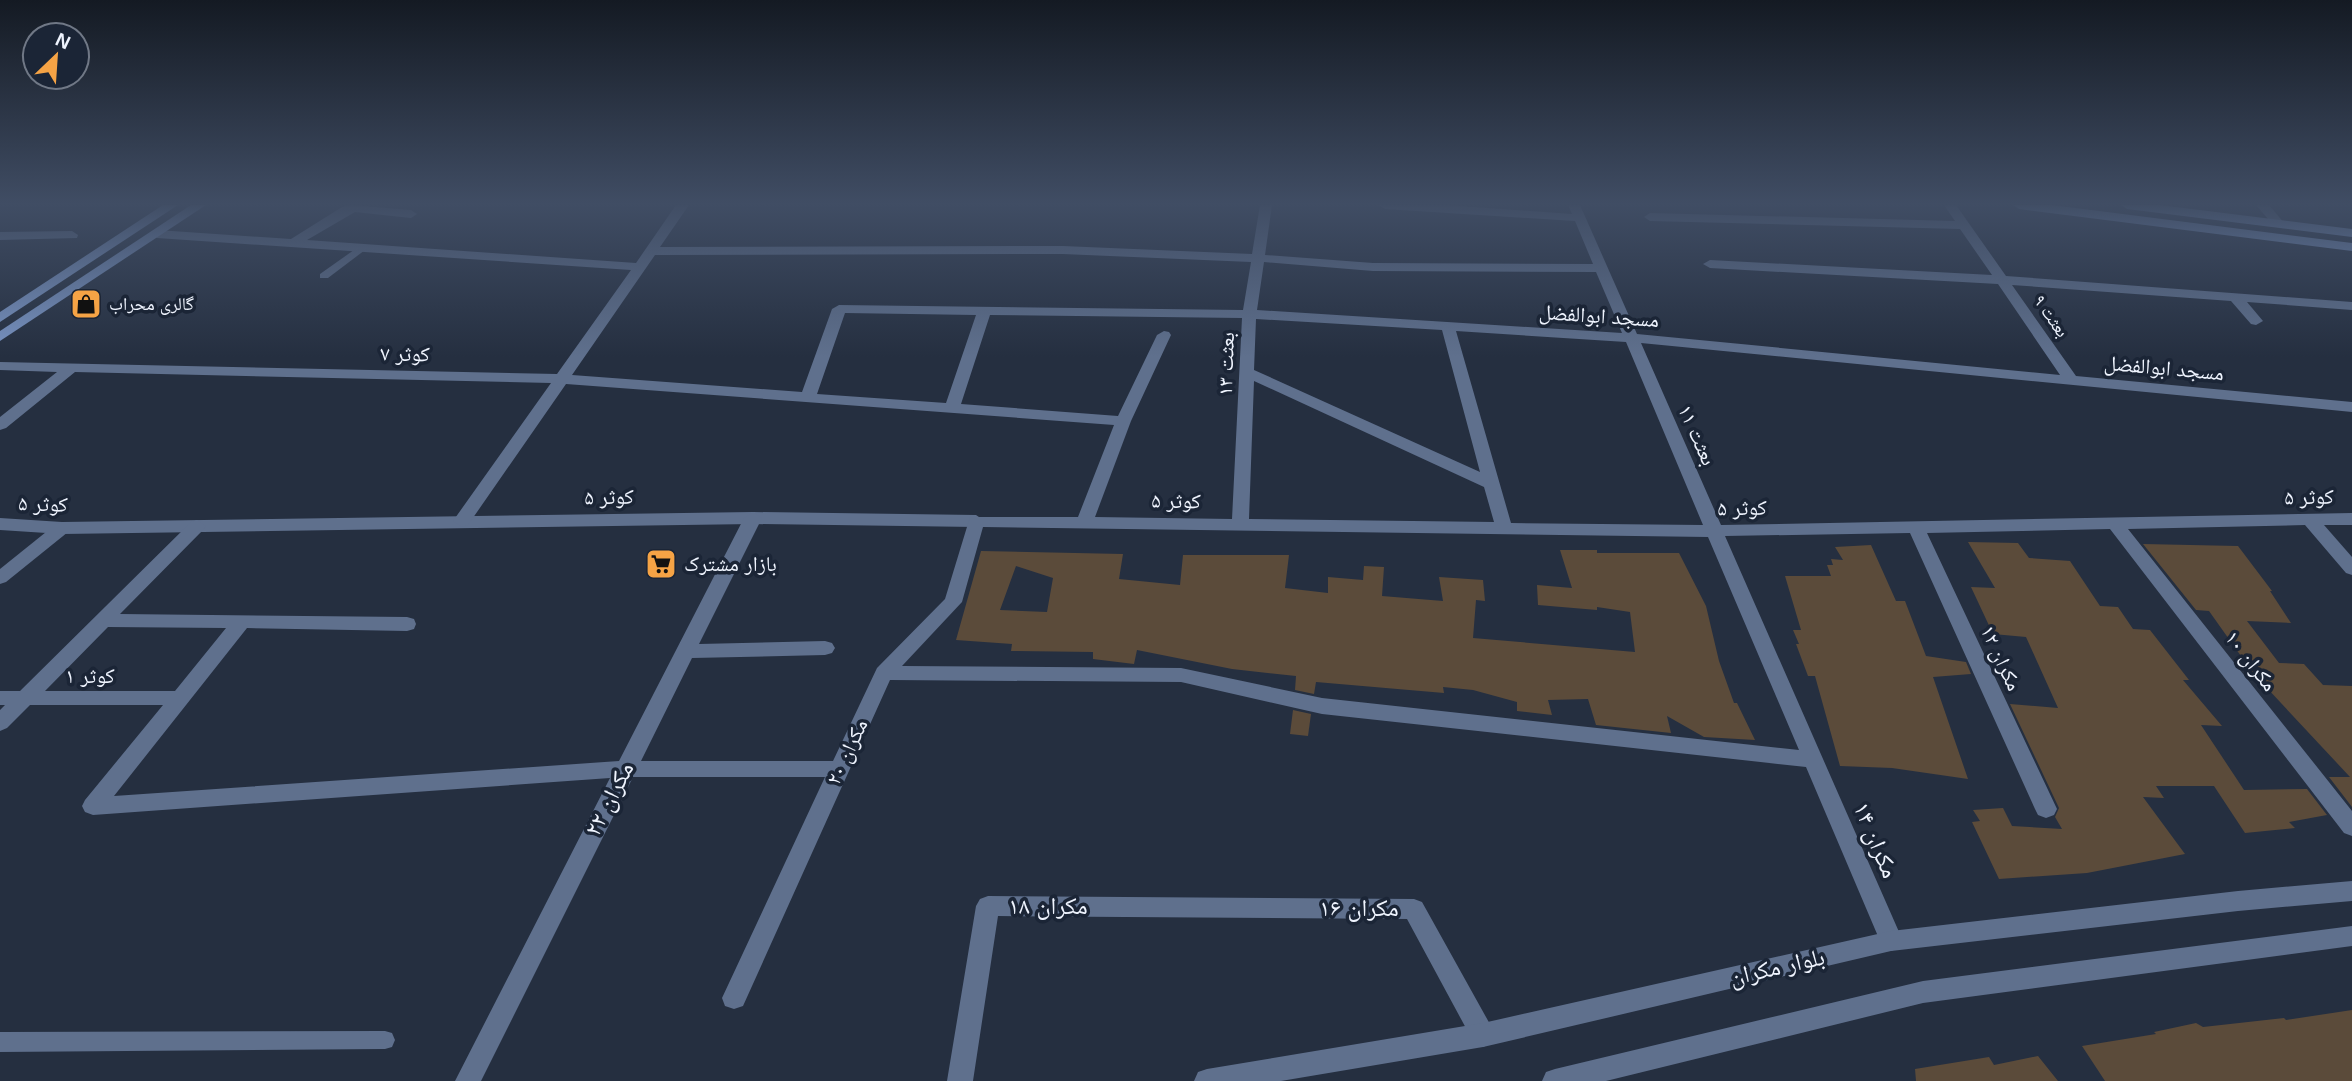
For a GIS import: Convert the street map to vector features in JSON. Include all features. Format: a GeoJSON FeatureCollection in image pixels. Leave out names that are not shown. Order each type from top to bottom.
{"type":"FeatureCollection","features":[{"type":"Feature","properties":{"kind":"main road"},"geometry":{"type":"LineString","coordinates":[[0,318],[96,255]]}},
{"type":"Feature","properties":{"kind":"main road"},"geometry":{"type":"LineString","coordinates":[[0,337],[125,255]]}},
{"type":"Feature","properties":{"kind":"street"},"geometry":{"type":"LineString","coordinates":[[470,255],[639,267]]}},
{"type":"Feature","properties":{"kind":"street"},"geometry":{"type":"LineString","coordinates":[[462,521],[647,255]]}},
{"type":"Feature","properties":{"kind":"street"},"geometry":{"type":"LineString","coordinates":[[1196,255],[1373,267],[1600,268]]}},
{"type":"Feature","properties":{"kind":"street","name":"بعثت ۱۱"},"geometry":{"type":"LineString","coordinates":[[1595,255],[1812,760]]}},
{"type":"Feature","properties":{"kind":"street","name":"بعثت ۹"},"geometry":{"type":"LineString","coordinates":[[1984,255],[2072,381]]}},
{"type":"Feature","properties":{"kind":"street","name":"بعثت ۱۳"},"geometry":{"type":"LineString","coordinates":[[1240,525],[1249,314],[1258,258]]}},
{"type":"Feature","properties":{"kind":"street"},"geometry":{"type":"LineString","coordinates":[[1710,264],[2001,280],[2352,306]]}},
{"type":"Feature","properties":{"kind":"street"},"geometry":{"type":"LineString","coordinates":[[2234,296],[2256,321]]}},
{"type":"Feature","properties":{"kind":"street","name":"مسجد ابوالفضل"},"geometry":{"type":"LineString","coordinates":[[808,398],[839,309],[1249,314],[1629,338],[2352,407]]}},
{"type":"Feature","properties":{"kind":"street"},"geometry":{"type":"LineString","coordinates":[[952,409],[984,311]]}},
{"type":"Feature","properties":{"kind":"street"},"geometry":{"type":"LineString","coordinates":[[1448,327],[1504,528]]}},
{"type":"Feature","properties":{"kind":"street"},"geometry":{"type":"LineString","coordinates":[[1084,523],[1123,421],[1164,335]]}},
{"type":"Feature","properties":{"kind":"street","name":"کوثر ۷"},"geometry":{"type":"LineString","coordinates":[[0,366],[561,379],[1123,421]]}},
{"type":"Feature","properties":{"kind":"street"},"geometry":{"type":"LineString","coordinates":[[0,425],[72,367]]}},
{"type":"Feature","properties":{"kind":"street"},"geometry":{"type":"LineString","coordinates":[[1247,372],[1492,484]]}},
{"type":"Feature","properties":{"kind":"street","name":"کوثر ۵"},"geometry":{"type":"LineString","coordinates":[[0,524],[62,528],[753,518],[1714,531],[2352,519]]}},
{"type":"Feature","properties":{"kind":"street","name":"مکران ۲۲"},"geometry":{"type":"LineString","coordinates":[[468,1081],[753,518]]}},
{"type":"Feature","properties":{"kind":"street"},"geometry":{"type":"LineString","coordinates":[[2310,520],[2352,569]]}},
{"type":"Feature","properties":{"kind":"street","name":"مکران ۲۰"},"geometry":{"type":"LineString","coordinates":[[734,998],[884,673],[953,602],[976,521]]}},
{"type":"Feature","properties":{"kind":"street","name":"مکران ۱۰"},"geometry":{"type":"LineString","coordinates":[[2114,523],[2352,827]]}},
{"type":"Feature","properties":{"kind":"street"},"geometry":{"type":"LineString","coordinates":[[0,723],[198,526]]}},
{"type":"Feature","properties":{"kind":"street","name":"مکران ۱۲"},"geometry":{"type":"LineString","coordinates":[[1914,526],[2046,809]]}},
{"type":"Feature","properties":{"kind":"street"},"geometry":{"type":"LineString","coordinates":[[0,578],[62,528]]}},
{"type":"Feature","properties":{"kind":"street"},"geometry":{"type":"LineString","coordinates":[[103,620],[407,624]]}},
{"type":"Feature","properties":{"kind":"street"},"geometry":{"type":"LineString","coordinates":[[242,622],[93,806],[625,769],[838,769]]}},
{"type":"Feature","properties":{"kind":"street"},"geometry":{"type":"LineString","coordinates":[[684,651],[825,648]]}},
{"type":"Feature","properties":{"kind":"street"},"geometry":{"type":"LineString","coordinates":[[884,673],[1181,675],[1322,706],[1812,760]]}},
{"type":"Feature","properties":{"kind":"street","name":"کوثر ۱"},"geometry":{"type":"LineString","coordinates":[[0,698],[180,698]]}},
{"type":"Feature","properties":{"kind":"street","name":"مکران ۱۴"},"geometry":{"type":"LineString","coordinates":[[1812,760],[1891,941]]}},
{"type":"Feature","properties":{"kind":"street","name":"بلوار مکران"},"geometry":{"type":"LineString","coordinates":[[1207,1081],[1483,1035],[1891,941],[2238,901],[2352,891]]}},
{"type":"Feature","properties":{"kind":"street","name":"مکران ۱۸"},"geometry":{"type":"LineString","coordinates":[[960,1081],[988,906],[1201,907]]}},
{"type":"Feature","properties":{"kind":"street","name":"مکران ۱۶"},"geometry":{"type":"LineString","coordinates":[[1201,907],[1415,909],[1483,1035]]}},
{"type":"Feature","properties":{"kind":"street"},"geometry":{"type":"LineString","coordinates":[[1555,1081],[1923,992],[2352,936]]}},
{"type":"Feature","properties":{"kind":"lane"},"geometry":{"type":"LineString","coordinates":[[324,276],[351,255]]}},
{"type":"Feature","properties":{"kind":"lane"},"geometry":{"type":"LineString","coordinates":[[0,1042],[384,1040]]}},
{"type":"Feature","properties":{"kind":"building"},"geometry":{"type":"Polygon","coordinates":[[[1968,542],[2018,543],[2029,558],[2070,561],[2100,606],[2118,607],[2133,629],[2150,630],[2189,680],[2183,680],[2222,726],[2201,725],[2244,790],[2307,789],[2327,815],[2289,822],[2295,828],[2245,833],[2214,786],[2156,786],[2164,798],[2143,797],[2185,854],[2087,873],[1999,879],[1972,822],[1980,821],[1973,810],[2003,808],[2012,826],[2062,829],[2055,817],[2059,808],[2010,704],[2058,708],[2026,637],[1993,634],[1971,587],[1995,588],[1968,542]]]}},
{"type":"Feature","properties":{"kind":"building"},"geometry":{"type":"Polygon","coordinates":[[[2143,544],[2238,546],[2272,591],[2291,623],[2247,621],[2279,663],[2304,664],[2323,685],[2352,686],[2352,807],[2329,777],[2350,777],[2253,673],[2209,611],[2196,610],[2143,544]]]}},
{"type":"Feature","properties":{"kind":"building"},"geometry":{"type":"Polygon","coordinates":[[[1871,545],[1896,601],[1905,601],[1926,656],[1966,662],[1971,674],[1933,677],[1968,779],[1892,768],[1840,766],[1815,676],[1808,676],[1796,644],[1799,644],[1793,630],[1801,630],[1785,576],[1831,576],[1827,565],[1833,565],[1831,559],[1843,560],[1835,547],[1871,545]]]}},
{"type":"Feature","properties":{"kind":"building"},"geometry":{"type":"Polygon","coordinates":[[[1560,550],[1679,553],[1706,606],[1719,661],[1734,703],[1737,703],[1755,740],[1704,737],[1667,716],[1671,733],[1596,725],[1588,699],[1548,700],[1552,715],[1517,711],[1517,702],[1473,690],[1443,687],[1444,693],[1316,682],[1314,694],[1295,690],[1296,676],[1232,669],[1137,650],[1134,664],[1093,659],[1093,652],[1011,651],[1012,644],[956,640],[981,551],[1123,554],[1119,579],[1180,585],[1183,555],[1289,555],[1285,588],[1328,593],[1328,577],[1363,580],[1364,566],[1384,567],[1382,596],[1443,601],[1439,577],[1483,580],[1485,601],[1476,600],[1473,638],[1635,652],[1630,612],[1597,607],[1597,610],[1538,605],[1537,585],[1572,588],[1560,550]],[[1016,566],[1000,610],[1047,612],[1053,578],[1016,566]]]}},
{"type":"Feature","properties":{"kind":"building"},"geometry":{"type":"Polygon","coordinates":[[[1293,710],[1311,714],[1308,736],[1290,734],[1293,710]]]}},
{"type":"Feature","properties":{"kind":"building"},"geometry":{"type":"Polygon","coordinates":[[[2352,1010],[2352,1081],[2105,1081],[2082,1046],[2156,1034],[2154,1032],[2196,1023],[2203,1027],[2284,1018],[2286,1020],[2352,1010]]]}},
{"type":"Feature","properties":{"kind":"building"},"geometry":{"type":"Polygon","coordinates":[[[2038,1056],[2058,1081],[1916,1081],[1915,1069],[1989,1057],[1994,1065],[2038,1056]]]}},
{"type":"Feature","properties":{"kind":"place","name":"گالری محراب"},"geometry":{"type":"Point","coordinates":[86,304]}},
{"type":"Feature","properties":{"kind":"place","name":"بازار مشترک"},"geometry":{"type":"Point","coordinates":[661,564]}}]}
